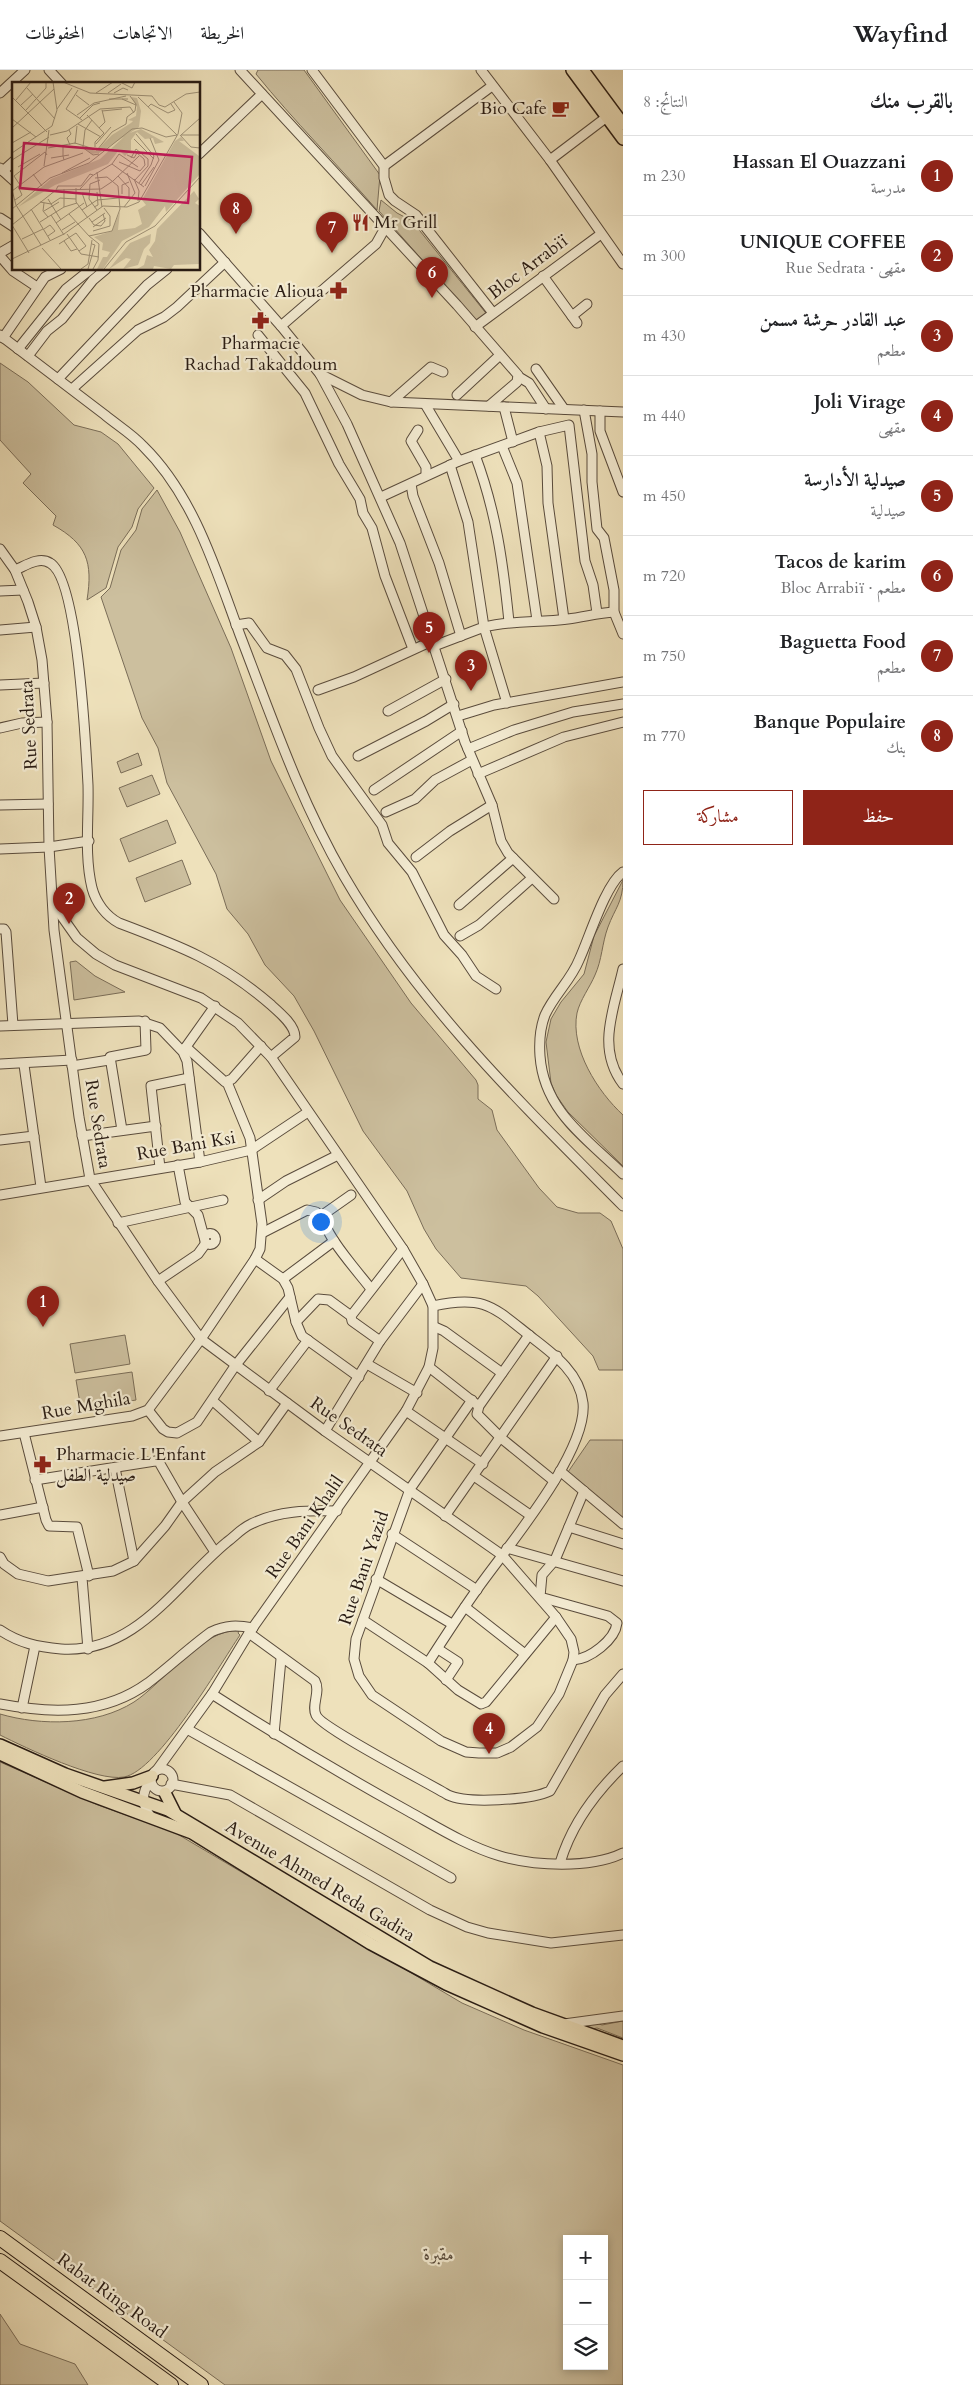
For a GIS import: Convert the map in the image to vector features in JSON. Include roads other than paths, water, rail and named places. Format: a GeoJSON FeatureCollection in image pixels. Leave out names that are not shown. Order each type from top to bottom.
{"type":"FeatureCollection","features":[{"type":"Feature","properties":{"kind":"highway","name":"Rabat Ring Road"},"geometry":{"type":"LineString","coordinates":[[0,2238],[201,2385]]}},
{"type":"Feature","properties":{"kind":"highway","name":"Rabat Ring Road"},"geometry":{"type":"LineString","coordinates":[[0,2261],[171,2385]]}},
{"type":"Feature","properties":{"kind":"main road"},"geometry":{"type":"LineString","coordinates":[[572,70],[610,114],[623,124]]}},
{"type":"Feature","properties":{"kind":"main road"},"geometry":{"type":"LineString","coordinates":[[583,70],[623,139]]}},
{"type":"Feature","properties":{"kind":"main road","name":"Avenue Ahmed Reda Gadira"},"geometry":{"type":"LineString","coordinates":[[0,1745],[150,1809],[371,1944],[446,1984],[543,2027],[623,2055]]}},
{"type":"Feature","properties":{"kind":"main road","name":"Avenue Ahmed Reda Gadira"},"geometry":{"type":"LineString","coordinates":[[0,1754],[82,1792],[134,1811],[150,1809],[176,1814],[407,1954],[478,1990],[560,2024],[623,2046]]}},
{"type":"Feature","properties":{"kind":"main road"},"geometry":{"type":"LineString","coordinates":[[103,1788],[123,1785],[153,1775]]}},
{"type":"Feature","properties":{"kind":"main road"},"geometry":{"type":"LineString","coordinates":[[168,1789],[176,1814]]}},
{"type":"Feature","properties":{"kind":"street"},"geometry":{"type":"LineString","coordinates":[[0,93],[25,70]]}},
{"type":"Feature","properties":{"kind":"street"},"geometry":{"type":"LineString","coordinates":[[49,70],[60,82]]}},
{"type":"Feature","properties":{"kind":"street"},"geometry":{"type":"LineString","coordinates":[[240,70],[519,377],[529,383],[546,408]]}},
{"type":"Feature","properties":{"kind":"street"},"geometry":{"type":"LineString","coordinates":[[312,70],[384,166],[384,178],[389,195],[416,215],[493,313]]}},
{"type":"Feature","properties":{"kind":"street"},"geometry":{"type":"LineString","coordinates":[[481,70],[550,160],[623,264]]}},
{"type":"Feature","properties":{"kind":"street"},"geometry":{"type":"LineString","coordinates":[[384,166],[492,86]]}},
{"type":"Feature","properties":{"kind":"street"},"geometry":{"type":"LineString","coordinates":[[200,153],[262,94]]}},
{"type":"Feature","properties":{"kind":"street"},"geometry":{"type":"LineString","coordinates":[[550,160],[610,114]]}},
{"type":"Feature","properties":{"kind":"street"},"geometry":{"type":"LineString","coordinates":[[2,170],[12,179]]}},
{"type":"Feature","properties":{"kind":"street"},"geometry":{"type":"LineString","coordinates":[[0,218],[12,226]]}},
{"type":"Feature","properties":{"kind":"street"},"geometry":{"type":"LineString","coordinates":[[282,326],[376,244],[385,228]]}},
{"type":"Feature","properties":{"kind":"street","name":"Bloc Arrabiï"},"geometry":{"type":"LineString","coordinates":[[475,327],[601,234]]}},
{"type":"Feature","properties":{"kind":"street"},"geometry":{"type":"LineString","coordinates":[[200,238],[225,262],[282,326],[320,374],[347,424],[400,543],[468,749],[492,805],[501,841],[513,858],[554,899]]}},
{"type":"Feature","properties":{"kind":"street"},"geometry":{"type":"LineString","coordinates":[[12,247],[0,255],[12,270]]}},
{"type":"Feature","properties":{"kind":"street"},"geometry":{"type":"LineString","coordinates":[[72,389],[138,330],[164,317],[177,307],[225,262]]}},
{"type":"Feature","properties":{"kind":"street"},"geometry":{"type":"LineString","coordinates":[[12,270],[37,287]]}},
{"type":"Feature","properties":{"kind":"street"},"geometry":{"type":"LineString","coordinates":[[59,270],[45,277],[2,336],[143,446],[167,477],[198,530],[236,625],[286,760],[305,802],[344,875],[380,934],[421,991],[463,1041],[623,1206]]}},
{"type":"Feature","properties":{"kind":"street"},"geometry":{"type":"LineString","coordinates":[[18,348],[66,288],[90,270]]}},
{"type":"Feature","properties":{"kind":"street"},"geometry":{"type":"LineString","coordinates":[[28,356],[47,331],[62,319],[93,280],[105,270]]}},
{"type":"Feature","properties":{"kind":"street"},"geometry":{"type":"LineString","coordinates":[[58,379],[147,285],[166,270]]}},
{"type":"Feature","properties":{"kind":"street"},"geometry":{"type":"LineString","coordinates":[[543,276],[574,320],[587,304]]}},
{"type":"Feature","properties":{"kind":"street"},"geometry":{"type":"LineString","coordinates":[[258,335],[305,393],[339,464],[360,500],[363,513],[372,528],[385,576],[413,649]]}},
{"type":"Feature","properties":{"kind":"street"},"geometry":{"type":"LineString","coordinates":[[457,395],[500,355]]}},
{"type":"Feature","properties":{"kind":"street"},"geometry":{"type":"LineString","coordinates":[[391,402],[432,366],[443,372]]}},
{"type":"Feature","properties":{"kind":"street"},"geometry":{"type":"LineString","coordinates":[[536,370],[564,410]]}},
{"type":"Feature","properties":{"kind":"street"},"geometry":{"type":"LineString","coordinates":[[320,374],[362,396],[391,402],[623,412]]}},
{"type":"Feature","properties":{"kind":"street"},"geometry":{"type":"LineString","coordinates":[[488,406],[517,382],[519,377]]}},
{"type":"Feature","properties":{"kind":"street"},"geometry":{"type":"LineString","coordinates":[[425,404],[454,463],[468,522],[484,627],[507,703]]}},
{"type":"Feature","properties":{"kind":"street"},"geometry":{"type":"LineString","coordinates":[[504,407],[513,442]]}},
{"type":"Feature","properties":{"kind":"street"},"geometry":{"type":"LineString","coordinates":[[584,410],[592,448],[592,482],[597,529],[603,535],[606,544],[614,590],[614,612],[623,634]]}},
{"type":"Feature","properties":{"kind":"street"},"geometry":{"type":"LineString","coordinates":[[600,411],[600,430],[623,492]]}},
{"type":"Feature","properties":{"kind":"street"},"geometry":{"type":"LineString","coordinates":[[381,497],[454,463],[539,432],[569,425],[585,561],[593,585],[597,613]]}},
{"type":"Feature","properties":{"kind":"street"},"geometry":{"type":"LineString","coordinates":[[418,430],[411,440],[426,468],[426,475]]}},
{"type":"Feature","properties":{"kind":"street"},"geometry":{"type":"LineString","coordinates":[[539,432],[547,466],[548,503],[564,619]]}},
{"type":"Feature","properties":{"kind":"street"},"geometry":{"type":"LineString","coordinates":[[502,446],[517,482],[537,620]]}},
{"type":"Feature","properties":{"kind":"street"},"geometry":{"type":"LineString","coordinates":[[475,455],[490,493],[498,530],[509,622]]}},
{"type":"Feature","properties":{"kind":"street"},"geometry":{"type":"LineString","coordinates":[[411,484],[413,496],[440,562],[461,636]]}},
{"type":"Feature","properties":{"kind":"street","name":"Rue Sedrata"},"geometry":{"type":"LineString","coordinates":[[0,550],[14,570],[36,626],[44,683],[49,846],[54,930],[82,1136],[90,1179],[158,1281],[201,1339],[325,1431],[410,1489],[445,1516],[505,1551]]}},
{"type":"Feature","properties":{"kind":"street"},"geometry":{"type":"LineString","coordinates":[[14,570],[36,561],[44,560],[51,563],[57,569],[67,598],[81,686],[93,890],[108,917],[175,944],[217,965],[278,1010],[294,1029],[295,1037],[271,1057]]}},
{"type":"Feature","properties":{"kind":"street"},"geometry":{"type":"LineString","coordinates":[[0,591],[23,590]]}},
{"type":"Feature","properties":{"kind":"street"},"geometry":{"type":"LineString","coordinates":[[318,690],[354,677],[413,649],[461,636],[484,627],[509,622],[564,619],[614,612]]}},
{"type":"Feature","properties":{"kind":"street"},"geometry":{"type":"LineString","coordinates":[[236,625],[249,623],[268,648],[288,657],[300,676],[318,728],[332,756],[382,825],[388,843],[412,872],[444,935],[466,959],[476,976],[496,989]]}},
{"type":"Feature","properties":{"kind":"street"},"geometry":{"type":"LineString","coordinates":[[0,630],[36,626]]}},
{"type":"Feature","properties":{"kind":"street"},"geometry":{"type":"LineString","coordinates":[[388,711],[446,679]]}},
{"type":"Feature","properties":{"kind":"street"},"geometry":{"type":"LineString","coordinates":[[458,716],[507,703],[623,682]]}},
{"type":"Feature","properties":{"kind":"street"},"geometry":{"type":"LineString","coordinates":[[0,685],[44,683]]}},
{"type":"Feature","properties":{"kind":"street"},"geometry":{"type":"LineString","coordinates":[[358,756],[426,721],[454,704]]}},
{"type":"Feature","properties":{"kind":"street"},"geometry":{"type":"LineString","coordinates":[[468,749],[514,730],[573,712],[623,704]]}},
{"type":"Feature","properties":{"kind":"street"},"geometry":{"type":"LineString","coordinates":[[0,728],[22,723],[46,722]]}},
{"type":"Feature","properties":{"kind":"street"},"geometry":{"type":"LineString","coordinates":[[478,774],[564,737],[623,722]]}},
{"type":"Feature","properties":{"kind":"street"},"geometry":{"type":"LineString","coordinates":[[374,790],[462,731]]}},
{"type":"Feature","properties":{"kind":"street"},"geometry":{"type":"LineString","coordinates":[[386,812],[415,799],[435,780],[472,760]]}},
{"type":"Feature","properties":{"kind":"street"},"geometry":{"type":"LineString","coordinates":[[0,805],[48,804]]}},
{"type":"Feature","properties":{"kind":"street"},"geometry":{"type":"LineString","coordinates":[[416,857],[444,836],[492,805]]}},
{"type":"Feature","properties":{"kind":"street"},"geometry":{"type":"LineString","coordinates":[[0,849],[89,841]]}},
{"type":"Feature","properties":{"kind":"street"},"geometry":{"type":"LineString","coordinates":[[459,905],[513,858]]}},
{"type":"Feature","properties":{"kind":"street"},"geometry":{"type":"LineString","coordinates":[[623,872],[618,876],[602,906],[575,968],[548,1009],[542,1025],[539,1049],[545,1084],[558,1111],[623,1174]]}},
{"type":"Feature","properties":{"kind":"street"},"geometry":{"type":"LineString","coordinates":[[460,936],[479,925],[532,878]]}},
{"type":"Feature","properties":{"kind":"street","name":"Rue Bani Khalil"},"geometry":{"type":"LineString","coordinates":[[52,902],[77,938],[96,954],[115,965],[188,992],[215,1006],[238,1023],[261,1046],[271,1057],[403,1250],[423,1284],[433,1306],[435,1327],[429,1368],[417,1393],[251,1631],[212,1694],[153,1775],[145,1790],[150,1809]]}},
{"type":"Feature","properties":{"kind":"street"},"geometry":{"type":"LineString","coordinates":[[0,929],[4,929],[6,932],[13,1025]]}},
{"type":"Feature","properties":{"kind":"street"},"geometry":{"type":"LineString","coordinates":[[623,969],[608,1043],[611,1064],[623,1084]]}},
{"type":"Feature","properties":{"kind":"street"},"geometry":{"type":"LineString","coordinates":[[200,1162],[184,1050],[215,1006]]}},
{"type":"Feature","properties":{"kind":"street"},"geometry":{"type":"LineString","coordinates":[[0,1064],[24,1065],[109,1060],[113,1055],[146,1050],[145,1021]]}},
{"type":"Feature","properties":{"kind":"street"},"geometry":{"type":"LineString","coordinates":[[0,1026],[145,1021],[169,1035],[184,1050],[221,1080],[227,1082]]}},
{"type":"Feature","properties":{"kind":"street"},"geometry":{"type":"LineString","coordinates":[[227,1082],[261,1046]]}},
{"type":"Feature","properties":{"kind":"street"},"geometry":{"type":"LineString","coordinates":[[109,1060],[122,1130]]}},
{"type":"Feature","properties":{"kind":"street"},"geometry":{"type":"LineString","coordinates":[[24,1065],[41,1187]]}},
{"type":"Feature","properties":{"kind":"street"},"geometry":{"type":"LineString","coordinates":[[160,1168],[152,1086],[189,1078]]}},
{"type":"Feature","properties":{"kind":"street"},"geometry":{"type":"LineString","coordinates":[[227,1082],[235,1105],[248,1131],[262,1233],[307,1210],[316,1212],[323,1218],[334,1241],[371,1289]]}},
{"type":"Feature","properties":{"kind":"street","name":"Rue Bani Ksi"},"geometry":{"type":"LineString","coordinates":[[0,1195],[200,1162],[251,1150],[308,1112]]}},
{"type":"Feature","properties":{"kind":"street"},"geometry":{"type":"LineString","coordinates":[[82,1136],[156,1126]]}},
{"type":"Feature","properties":{"kind":"street"},"geometry":{"type":"LineString","coordinates":[[0,1140],[34,1136]]}},
{"type":"Feature","properties":{"kind":"street"},"geometry":{"type":"LineString","coordinates":[[258,1200],[286,1181],[338,1155]]}},
{"type":"Feature","properties":{"kind":"street"},"geometry":{"type":"LineString","coordinates":[[158,1281],[198,1254],[205,1240],[198,1215],[185,1202],[178,1165]]}},
{"type":"Feature","properties":{"kind":"street"},"geometry":{"type":"LineString","coordinates":[[323,1218],[351,1195]]}},
{"type":"Feature","properties":{"kind":"street"},"geometry":{"type":"LineString","coordinates":[[118,1223],[223,1200]]}},
{"type":"Feature","properties":{"kind":"street","name":"Rue Mghila"},"geometry":{"type":"LineString","coordinates":[[0,1436],[132,1416],[148,1410],[201,1339],[255,1260],[260,1249],[262,1233]]}},
{"type":"Feature","properties":{"kind":"street"},"geometry":{"type":"LineString","coordinates":[[283,1279],[334,1241]]}},
{"type":"Feature","properties":{"kind":"street"},"geometry":{"type":"LineString","coordinates":[[351,1316],[403,1250]]}},
{"type":"Feature","properties":{"kind":"street"},"geometry":{"type":"LineString","coordinates":[[255,1260],[283,1279],[300,1332],[308,1340],[359,1377]]}},
{"type":"Feature","properties":{"kind":"street"},"geometry":{"type":"LineString","coordinates":[[325,1431],[380,1341],[423,1284]]}},
{"type":"Feature","properties":{"kind":"street"},"geometry":{"type":"LineString","coordinates":[[148,1410],[163,1429],[177,1433],[197,1422],[236,1366],[290,1296]]}},
{"type":"Feature","properties":{"kind":"street"},"geometry":{"type":"LineString","coordinates":[[296,1322],[314,1301],[322,1298],[351,1316],[352,1321],[380,1341]]}},
{"type":"Feature","properties":{"kind":"street"},"geometry":{"type":"LineString","coordinates":[[428,1663],[452,1624],[560,1472],[573,1447],[580,1426],[583,1403],[579,1386],[557,1356],[494,1307],[483,1302],[456,1301],[433,1306]]}},
{"type":"Feature","properties":{"kind":"street"},"geometry":{"type":"LineString","coordinates":[[435,1327],[502,1373]]}},
{"type":"Feature","properties":{"kind":"street","name":"Rue Bani Yazid"},"geometry":{"type":"LineString","coordinates":[[529,1335],[502,1373],[445,1439],[410,1489],[392,1534],[356,1639],[354,1660],[363,1685],[379,1700],[447,1744],[466,1752],[488,1754],[511,1747],[537,1727],[559,1694],[573,1660]]}},
{"type":"Feature","properties":{"kind":"street"},"geometry":{"type":"LineString","coordinates":[[269,1390],[308,1340]]}},
{"type":"Feature","properties":{"kind":"street"},"geometry":{"type":"LineString","coordinates":[[445,1516],[557,1356]]}},
{"type":"Feature","properties":{"kind":"street"},"geometry":{"type":"LineString","coordinates":[[367,1364],[417,1393]]}},
{"type":"Feature","properties":{"kind":"street"},"geometry":{"type":"LineString","coordinates":[[429,1368],[475,1403],[478,1416],[501,1438],[554,1481]]}},
{"type":"Feature","properties":{"kind":"street"},"geometry":{"type":"LineString","coordinates":[[213,1401],[259,1442]]}},
{"type":"Feature","properties":{"kind":"street"},"geometry":{"type":"LineString","coordinates":[[0,1557],[11,1571],[28,1578],[48,1581],[86,1577],[113,1571],[134,1561],[165,1526],[182,1502],[215,1472],[259,1442],[287,1403]]}},
{"type":"Feature","properties":{"kind":"street"},"geometry":{"type":"LineString","coordinates":[[406,1411],[483,1464]]}},
{"type":"Feature","properties":{"kind":"street"},"geometry":{"type":"LineString","coordinates":[[24,1433],[35,1480],[49,1526],[76,1527],[86,1577],[88,1649]]}},
{"type":"Feature","properties":{"kind":"street"},"geometry":{"type":"LineString","coordinates":[[35,1480],[159,1462],[182,1502],[215,1552]]}},
{"type":"Feature","properties":{"kind":"street"},"geometry":{"type":"LineString","coordinates":[[115,1468],[134,1561]]}},
{"type":"Feature","properties":{"kind":"street"},"geometry":{"type":"LineString","coordinates":[[560,1472],[623,1524]]}},
{"type":"Feature","properties":{"kind":"street"},"geometry":{"type":"LineString","coordinates":[[474,1476],[530,1516]]}},
{"type":"Feature","properties":{"kind":"street"},"geometry":{"type":"LineString","coordinates":[[540,1597],[542,1575],[555,1560],[584,1491]]}},
{"type":"Feature","properties":{"kind":"street"},"geometry":{"type":"LineString","coordinates":[[0,1515],[43,1508]]}},
{"type":"Feature","properties":{"kind":"street"},"geometry":{"type":"LineString","coordinates":[[0,1630],[11,1637],[35,1646],[88,1649],[109,1643],[144,1622],[215,1552],[250,1524],[265,1518],[313,1510],[336,1511]]}},
{"type":"Feature","properties":{"kind":"street"},"geometry":{"type":"LineString","coordinates":[[569,1527],[623,1544]]}},
{"type":"Feature","properties":{"kind":"street"},"geometry":{"type":"LineString","coordinates":[[392,1534],[477,1590]]}},
{"type":"Feature","properties":{"kind":"street"},"geometry":{"type":"LineString","coordinates":[[505,1551],[555,1560],[623,1581]]}},
{"type":"Feature","properties":{"kind":"street"},"geometry":{"type":"LineString","coordinates":[[505,1551],[571,1639],[573,1660],[584,1658],[613,1637],[617,1623],[608,1616],[540,1597]]}},
{"type":"Feature","properties":{"kind":"street"},"geometry":{"type":"LineString","coordinates":[[376,1579],[452,1624]]}},
{"type":"Feature","properties":{"kind":"street"},"geometry":{"type":"LineString","coordinates":[[465,1607],[525,1654]]}},
{"type":"Feature","properties":{"kind":"street"},"geometry":{"type":"LineString","coordinates":[[363,1620],[428,1663],[446,1680],[478,1704],[483,1704],[556,1618]]}},
{"type":"Feature","properties":{"kind":"street"},"geometry":{"type":"LineString","coordinates":[[0,1704],[22,1708],[60,1710],[108,1705],[147,1683],[211,1632],[223,1627],[238,1625],[251,1631],[281,1659],[315,1681],[317,1690],[315,1712],[317,1718],[343,1736],[448,1795],[465,1800],[511,1798],[550,1791],[605,1695],[623,1674]]}},
{"type":"Feature","properties":{"kind":"street"},"geometry":{"type":"LineString","coordinates":[[22,1708],[35,1646]]}},
{"type":"Feature","properties":{"kind":"street"},"geometry":{"type":"LineString","coordinates":[[438,1648],[458,1662],[446,1680]]}},
{"type":"Feature","properties":{"kind":"street"},"geometry":{"type":"LineString","coordinates":[[274,1734],[281,1659]]}},
{"type":"Feature","properties":{"kind":"street"},"geometry":{"type":"LineString","coordinates":[[212,1694],[274,1734],[357,1783],[464,1842],[517,1860],[560,1864],[600,1861],[623,1854]]}},
{"type":"Feature","properties":{"kind":"street"},"geometry":{"type":"LineString","coordinates":[[187,1729],[451,1878]]}},
{"type":"Feature","properties":{"kind":"street"},"geometry":{"type":"LineString","coordinates":[[150,1809],[168,1789],[170,1773],[169,1753]]}},
{"type":"Feature","properties":{"kind":"street"},"geometry":{"type":"LineString","coordinates":[[560,1864],[566,1844],[578,1821],[623,1766]]}},
{"type":"Feature","properties":{"kind":"street"},"geometry":{"type":"LineString","coordinates":[[170,1773],[164,1769],[153,1775],[156,1789],[230,1794],[430,1910],[467,1927],[488,1933],[550,1943],[623,1935]]}},
{"type":"Feature","properties":{"kind":"street"},"geometry":{"type":"LineString","coordinates":[[560,2024],[623,2016]]}},
{"type":"Feature","properties":{"kind":"place","name":"Bio Cafe"},"geometry":{"type":"Point","coordinates":[561,108]}},
{"type":"Feature","properties":{"kind":"place","name":"Mr Grill"},"geometry":{"type":"Point","coordinates":[360,222]}},
{"type":"Feature","properties":{"kind":"place","name":"Banque Populaire"},"geometry":{"type":"Point","coordinates":[236,234]}},
{"type":"Feature","properties":{"kind":"place","name":"Baguetta Food"},"geometry":{"type":"Point","coordinates":[332,253]}},
{"type":"Feature","properties":{"kind":"place","name":"Pharmacie Alioua"},"geometry":{"type":"Point","coordinates":[338,291]}},
{"type":"Feature","properties":{"kind":"place","name":"Tacos de karim"},"geometry":{"type":"Point","coordinates":[432,298]}},
{"type":"Feature","properties":{"kind":"place","name":"Pharmacie Rachad Takaddoum"},"geometry":{"type":"Point","coordinates":[261,320]}},
{"type":"Feature","properties":{"kind":"place","name":"صيدلية الأدارسة"},"geometry":{"type":"Point","coordinates":[429,653]}},
{"type":"Feature","properties":{"kind":"place","name":"عبد القادر حرشة مسمن"},"geometry":{"type":"Point","coordinates":[471,691]}},
{"type":"Feature","properties":{"kind":"place","name":"UNIQUE COFFEE"},"geometry":{"type":"Point","coordinates":[69,924]}},
{"type":"Feature","properties":{"kind":"place","name":"Hassan El Ouazzani"},"geometry":{"type":"Point","coordinates":[43,1327]}},
{"type":"Feature","properties":{"kind":"place","name":"Pharmacie L'Enfant صيدلية الطفل"},"geometry":{"type":"Point","coordinates":[42,1464]}},
{"type":"Feature","properties":{"kind":"place","name":"Joli Virage"},"geometry":{"type":"Point","coordinates":[489,1754]}},
{"type":"Feature","properties":{"kind":"park label","name":"مقبرة"},"geometry":{"type":"Point","coordinates":[439,2254]}}]}
